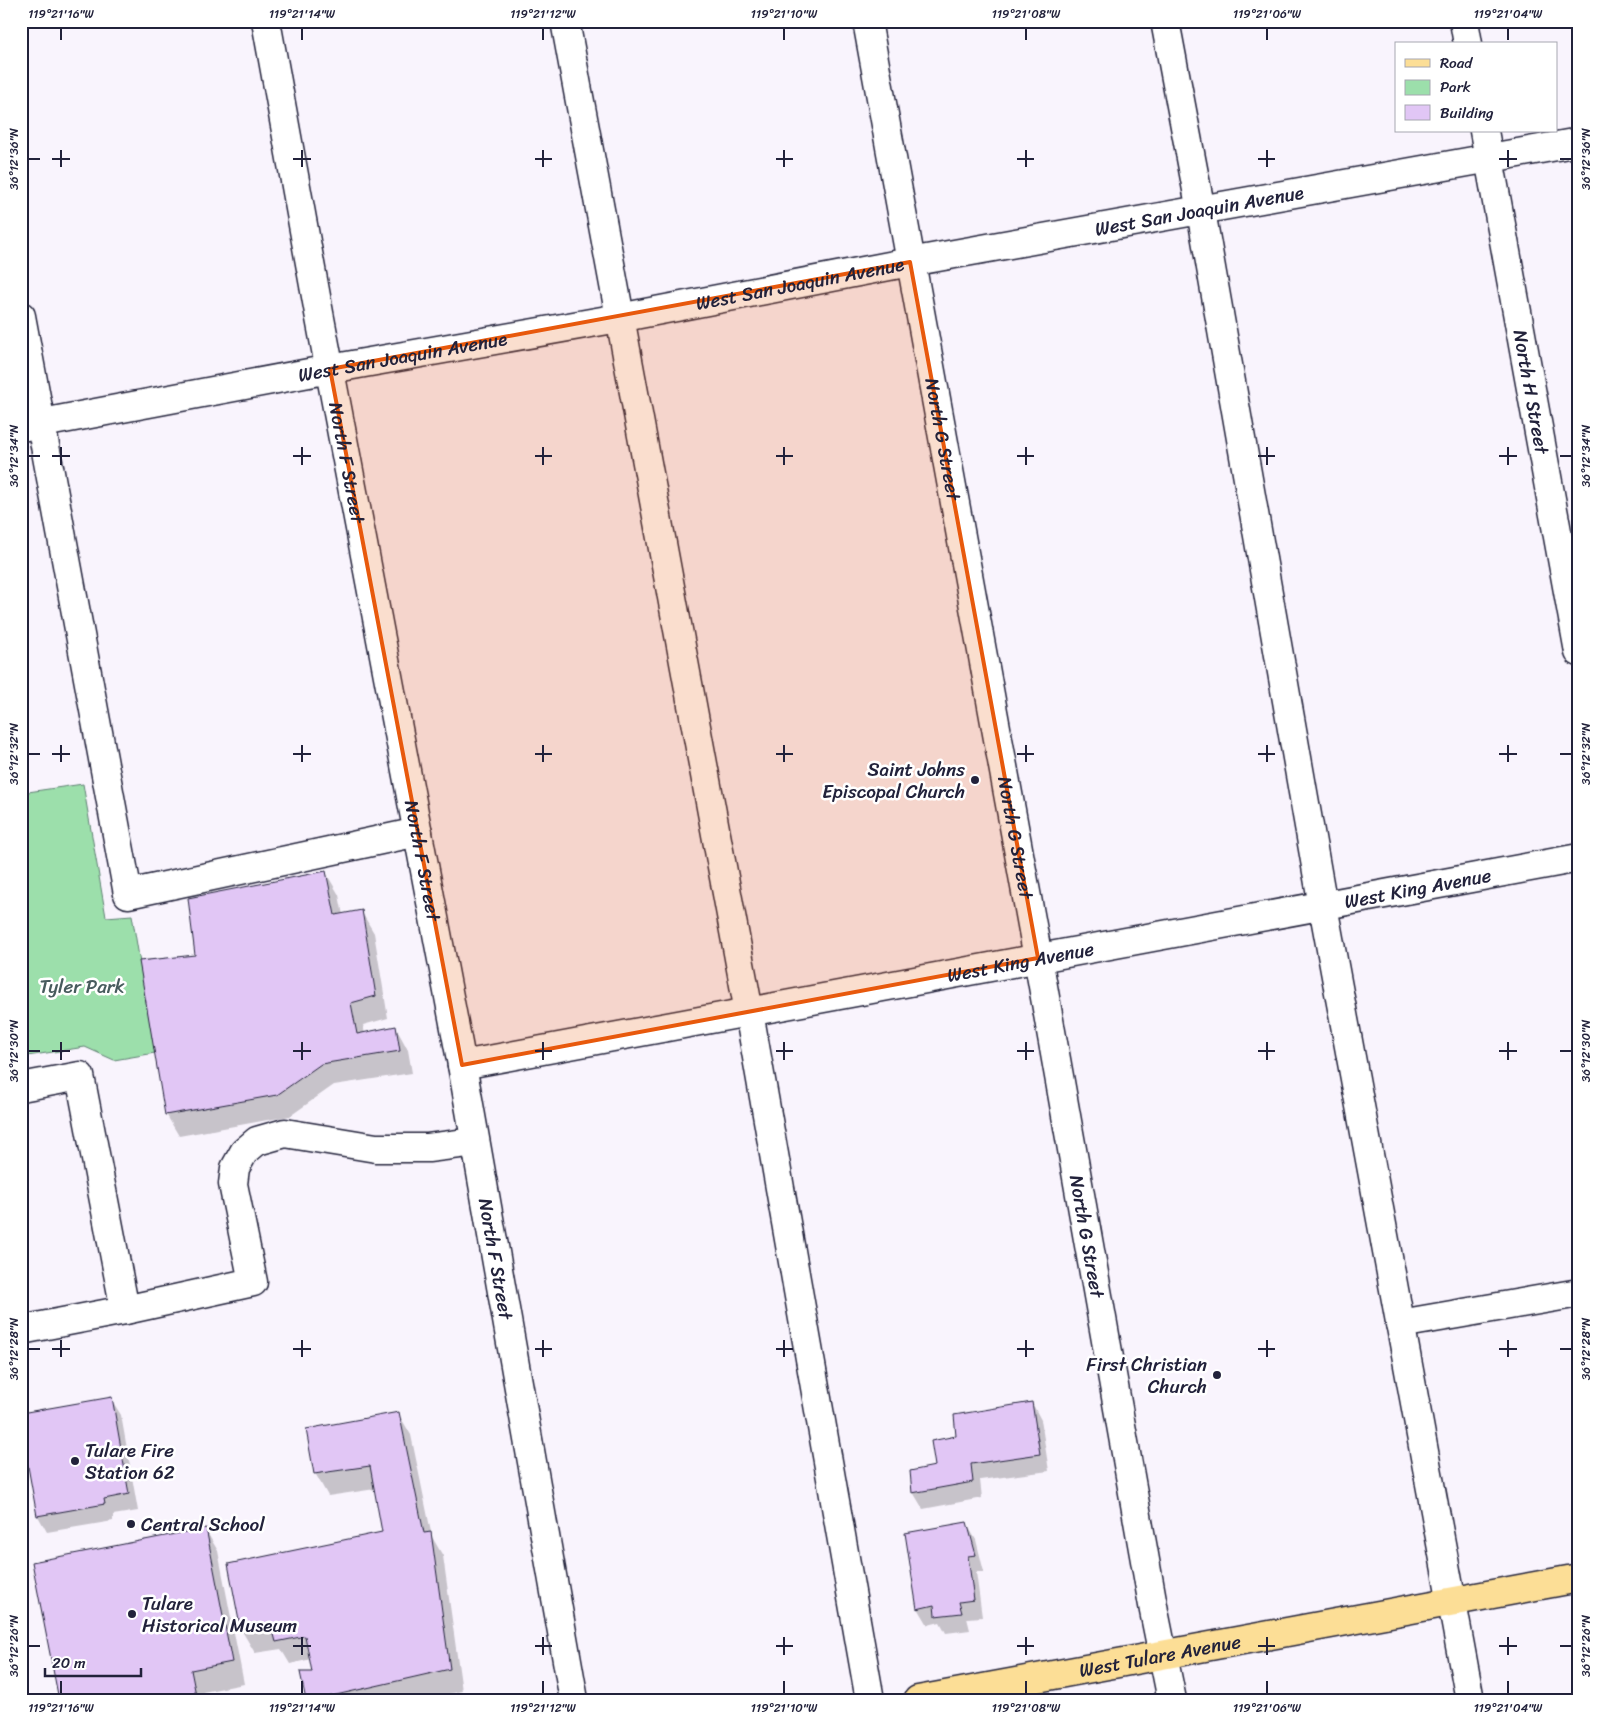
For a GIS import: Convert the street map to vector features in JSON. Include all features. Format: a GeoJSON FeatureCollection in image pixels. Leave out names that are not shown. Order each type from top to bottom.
{"type":"FeatureCollection","features":[{"type":"Feature","properties":{"kind":"main road","name":"West Tulare Avenue"},"geometry":{"type":"LineString","coordinates":[[918,1700],[1579,1578]]}},
{"type":"Feature","properties":{"kind":"street","name":"North F Street"},"geometry":{"type":"LineString","coordinates":[[266,21],[462,1065],[574,1700]]}},
{"type":"Feature","properties":{"kind":"street"},"geometry":{"type":"LineString","coordinates":[[565,21],[749,1012],[870,1700]]}},
{"type":"Feature","properties":{"kind":"street","name":"North G Street"},"geometry":{"type":"LineString","coordinates":[[867,21],[1172,1700]]}},
{"type":"Feature","properties":{"kind":"street"},"geometry":{"type":"LineString","coordinates":[[1165,21],[1201,211],[1323,906],[1470,1700]]}},
{"type":"Feature","properties":{"kind":"street"},"geometry":{"type":"LineString","coordinates":[[1464,21],[1468,42]]}},
{"type":"Feature","properties":{"kind":"street","name":"North H Street"},"geometry":{"type":"LineString","coordinates":[[1484,132],[1579,652]]}},
{"type":"Feature","properties":{"kind":"street","name":"West San Joaquin Avenue"},"geometry":{"type":"LineString","coordinates":[[31,425],[330,368],[620,318],[910,262],[1579,142]]}},
{"type":"Feature","properties":{"kind":"street"},"geometry":{"type":"LineString","coordinates":[[21,316],[31,425],[128,894],[418,832]]}},
{"type":"Feature","properties":{"kind":"street","name":"West King Avenue"},"geometry":{"type":"LineString","coordinates":[[462,1065],[1579,858]]}},
{"type":"Feature","properties":{"kind":"street"},"geometry":{"type":"LineString","coordinates":[[21,1086],[80,1076],[125,1310]]}},
{"type":"Feature","properties":{"kind":"street"},"geometry":{"type":"LineString","coordinates":[[21,1330],[253,1282],[233,1184],[235,1168],[244,1152],[257,1141],[285,1133],[376,1148],[428,1148],[475,1142]]}},
{"type":"Feature","properties":{"kind":"street"},"geometry":{"type":"LineString","coordinates":[[1400,1324],[1579,1293]]}},
{"type":"Feature","properties":{"kind":"highlighted area"},"geometry":{"type":"Polygon","coordinates":[[[910,262],[1038,958],[462,1065],[330,369],[910,262]]]}},
{"type":"Feature","properties":{"kind":"green space","name":"Tyler Park"},"geometry":{"type":"Polygon","coordinates":[[[83,784],[106,917],[132,915],[155,1053],[114,1060],[85,1047],[21,1057],[21,793],[83,784]]]}},
{"type":"Feature","properties":{"kind":"building"},"geometry":{"type":"Polygon","coordinates":[[[326,871],[335,915],[362,910],[376,996],[351,1003],[357,1034],[396,1026],[400,1051],[321,1064],[277,1095],[165,1115],[139,961],[195,955],[188,898],[326,871]]]}},
{"type":"Feature","properties":{"kind":"building","name":"Tulare Fire Station 62"},"geometry":{"type":"Polygon","coordinates":[[[112,1397],[129,1494],[104,1499],[105,1504],[37,1516],[21,1428],[21,1413],[112,1397]]]}},
{"type":"Feature","properties":{"kind":"building"},"geometry":{"type":"Polygon","coordinates":[[[1032,1402],[1040,1454],[971,1464],[973,1482],[912,1493],[910,1471],[935,1466],[931,1441],[956,1436],[954,1415],[1032,1402]]]}},
{"type":"Feature","properties":{"kind":"building"},"geometry":{"type":"Polygon","coordinates":[[[399,1412],[424,1533],[431,1532],[450,1669],[314,1700],[306,1700],[300,1672],[312,1672],[305,1636],[276,1642],[272,1627],[241,1631],[228,1564],[382,1532],[370,1466],[314,1474],[306,1429],[399,1412]]]}},
{"type":"Feature","properties":{"kind":"building"},"geometry":{"type":"Polygon","coordinates":[[[967,1522],[976,1555],[968,1556],[974,1600],[959,1602],[962,1613],[935,1616],[934,1605],[917,1609],[905,1533],[967,1522]]]}},
{"type":"Feature","properties":{"kind":"building","name":"Tulare Historical Museum"},"geometry":{"type":"Polygon","coordinates":[[[206,1528],[232,1662],[191,1670],[197,1700],[59,1700],[32,1562],[206,1528]]]}},
{"type":"Feature","properties":{"kind":"place","name":"Saint Johns Episcopal Church"},"geometry":{"type":"Point","coordinates":[975,780]}},
{"type":"Feature","properties":{"kind":"place","name":"First Christian Church"},"geometry":{"type":"Point","coordinates":[1217,1375]}},
{"type":"Feature","properties":{"kind":"place","name":"Tulare Fire Station 62"},"geometry":{"type":"Point","coordinates":[75,1461]}},
{"type":"Feature","properties":{"kind":"place","name":"Central School"},"geometry":{"type":"Point","coordinates":[131,1524]}},
{"type":"Feature","properties":{"kind":"place","name":"Tulare Historical Museum"},"geometry":{"type":"Point","coordinates":[132,1614]}}]}
